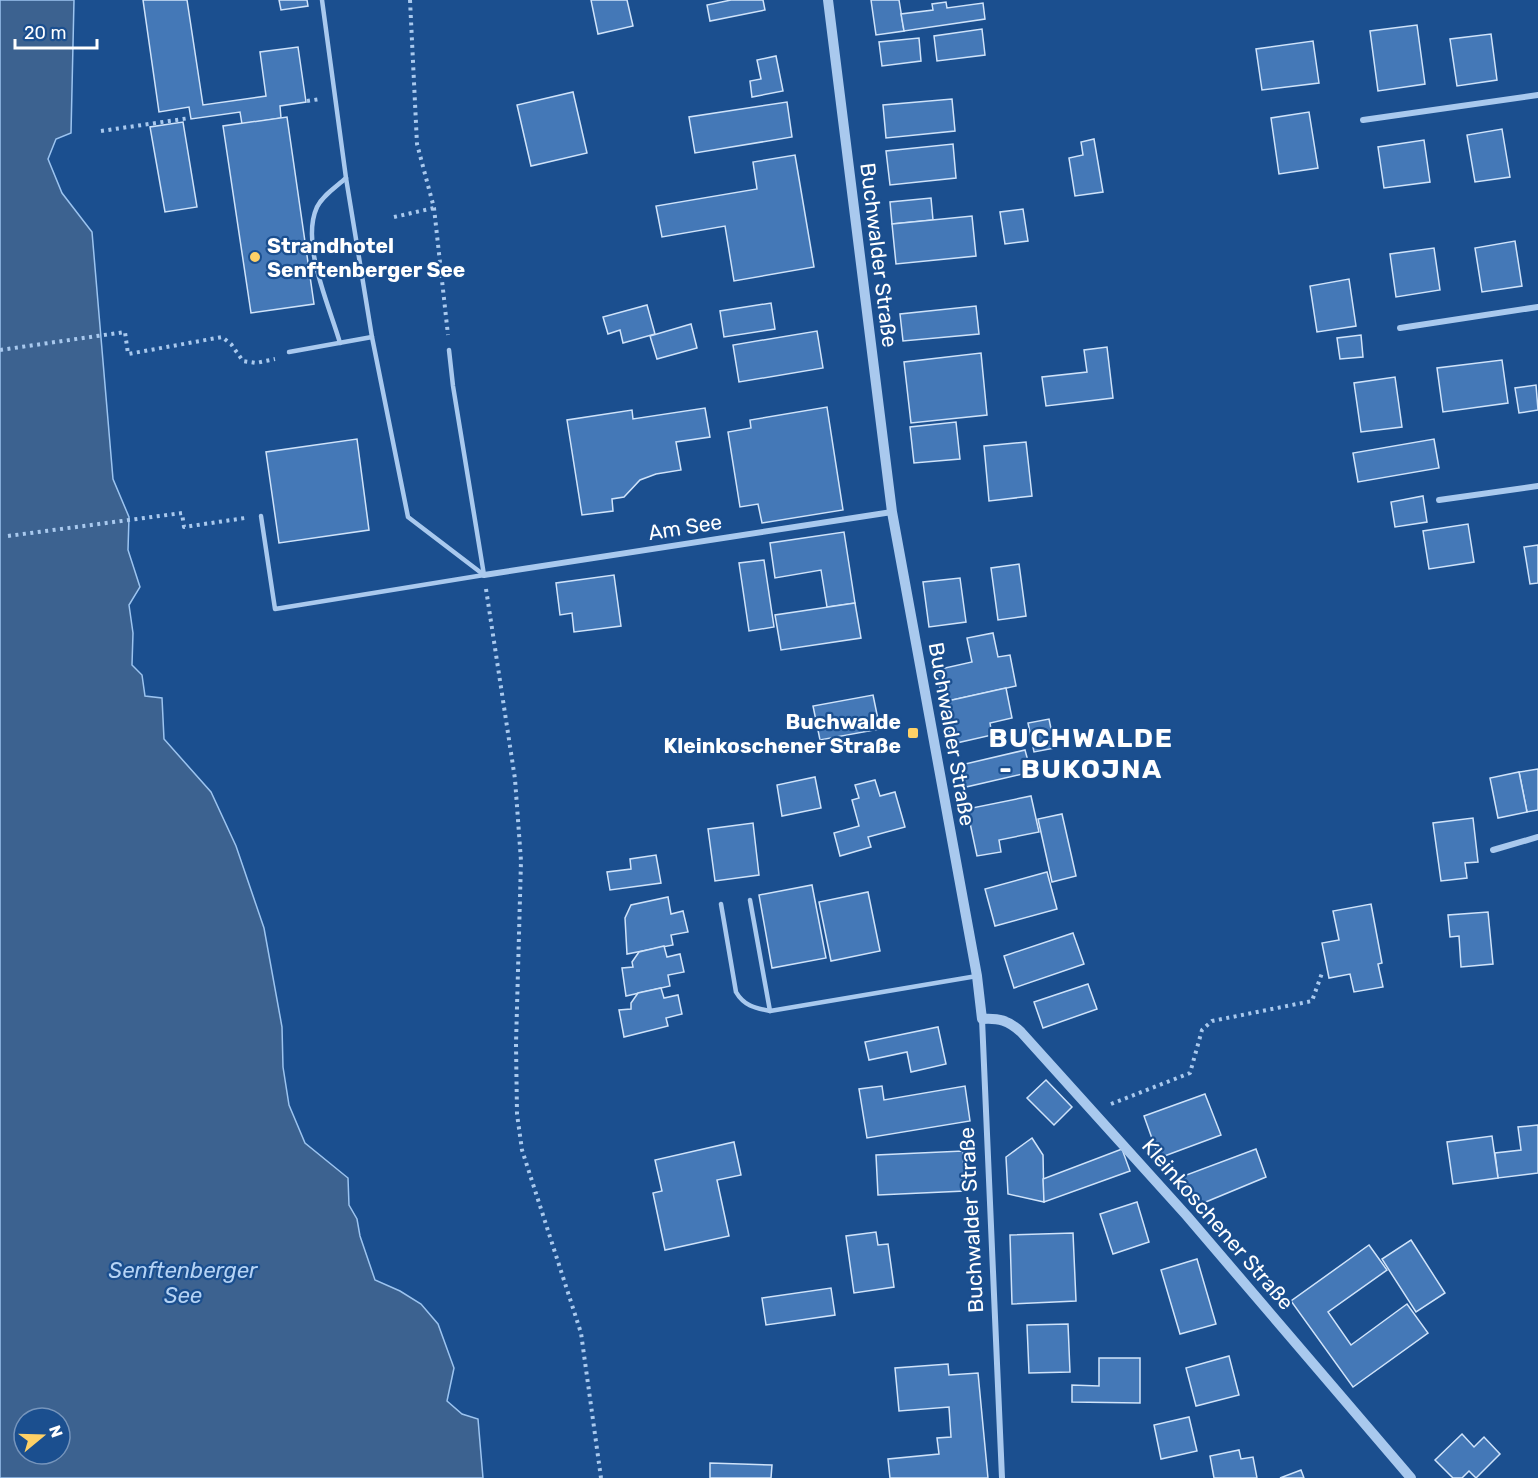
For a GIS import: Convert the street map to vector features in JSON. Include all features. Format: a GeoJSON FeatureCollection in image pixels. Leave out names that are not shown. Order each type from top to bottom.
{"type":"FeatureCollection","features":[{"type":"Feature","properties":{"kind":"street","name":"Buchwalder Straße"},"geometry":{"type":"LineString","coordinates":[[828,0],[892,512],[977,976],[982,1018],[1002,1478]]}},
{"type":"Feature","properties":{"kind":"street"},"geometry":{"type":"LineString","coordinates":[[1363,120],[1538,94]]}},
{"type":"Feature","properties":{"kind":"street"},"geometry":{"type":"LineString","coordinates":[[1400,328],[1538,307]]}},
{"type":"Feature","properties":{"kind":"street"},"geometry":{"type":"LineString","coordinates":[[1438,500],[1538,486]]}},
{"type":"Feature","properties":{"kind":"street","name":"Am See"},"geometry":{"type":"LineString","coordinates":[[484,575],[892,512]]}},
{"type":"Feature","properties":{"kind":"street"},"geometry":{"type":"LineString","coordinates":[[1493,850],[1538,837]]}},
{"type":"Feature","properties":{"kind":"street","name":"Kleinkoschener Straße"},"geometry":{"type":"LineString","coordinates":[[982,1018],[1001,1018],[1010,1022],[1187,1216],[1411,1478]]}},
{"type":"Feature","properties":{"kind":"lane"},"geometry":{"type":"LineString","coordinates":[[322,0],[346,178],[372,337],[408,517],[484,575]]}},
{"type":"Feature","properties":{"kind":"lane"},"geometry":{"type":"LineString","coordinates":[[340,342],[316,268],[313,223],[316,208],[324,196],[346,178]]}},
{"type":"Feature","properties":{"kind":"lane"},"geometry":{"type":"LineString","coordinates":[[289,352],[372,337]]}},
{"type":"Feature","properties":{"kind":"lane"},"geometry":{"type":"LineString","coordinates":[[450,350],[453,386],[484,575]]}},
{"type":"Feature","properties":{"kind":"lane"},"geometry":{"type":"LineString","coordinates":[[261,516],[275,609],[484,575]]}},
{"type":"Feature","properties":{"kind":"lane"},"geometry":{"type":"LineString","coordinates":[[750,900],[770,1011]]}},
{"type":"Feature","properties":{"kind":"lane"},"geometry":{"type":"LineString","coordinates":[[721,904],[736,992],[740,999],[751,1008],[770,1011],[977,976]]}},
{"type":"Feature","properties":{"kind":"path"},"geometry":{"type":"LineString","coordinates":[[410,0],[417,144],[434,208],[450,350]]}},
{"type":"Feature","properties":{"kind":"path"},"geometry":{"type":"LineString","coordinates":[[101,131],[190,118]]}},
{"type":"Feature","properties":{"kind":"path"},"geometry":{"type":"LineString","coordinates":[[394,217],[434,208]]}},
{"type":"Feature","properties":{"kind":"path"},"geometry":{"type":"LineString","coordinates":[[0,350],[125,332],[128,354],[222,337],[231,344],[238,357],[249,363],[277,359],[289,352]]}},
{"type":"Feature","properties":{"kind":"path"},"geometry":{"type":"LineString","coordinates":[[8,536],[182,513],[184,527],[261,516]]}},
{"type":"Feature","properties":{"kind":"path"},"geometry":{"type":"LineString","coordinates":[[484,575],[515,779],[521,861],[516,1044],[517,1114],[522,1150],[581,1333],[601,1478]]}},
{"type":"Feature","properties":{"kind":"path"},"geometry":{"type":"LineString","coordinates":[[1092,1111],[1190,1073],[1202,1030],[1212,1021],[1312,1001],[1322,973]]}},
{"type":"Feature","properties":{"kind":"water","name":"Senftenberger See"},"geometry":{"type":"Polygon","coordinates":[[[0,0],[74,0],[71,133],[56,139],[48,159],[62,193],[92,232],[113,479],[129,517],[128,550],[140,587],[129,605],[133,633],[132,665],[142,675],[145,696],[162,698],[164,739],[211,792],[236,846],[264,928],[282,1027],[283,1067],[289,1105],[305,1143],[348,1178],[349,1205],[357,1219],[360,1236],[375,1280],[400,1291],[421,1304],[438,1324],[454,1368],[447,1401],[462,1414],[478,1419],[483,1478],[0,1478],[0,0]]]}},
{"type":"Feature","properties":{"kind":"building"},"geometry":{"type":"Polygon","coordinates":[[[143,0],[187,0],[203,105],[266,96],[260,52],[298,47],[306,102],[280,106],[281,118],[242,124],[240,112],[191,119],[189,107],[159,112],[143,0]]]}},
{"type":"Feature","properties":{"kind":"building"},"geometry":{"type":"Polygon","coordinates":[[[279,0],[307,0],[308,6],[281,10],[279,0]]]}},
{"type":"Feature","properties":{"kind":"building"},"geometry":{"type":"Polygon","coordinates":[[[591,0],[627,0],[633,26],[598,34],[591,0]]]}},
{"type":"Feature","properties":{"kind":"building"},"geometry":{"type":"Polygon","coordinates":[[[731,0],[763,0],[765,10],[710,21],[707,5],[731,0]]]}},
{"type":"Feature","properties":{"kind":"building"},"geometry":{"type":"Polygon","coordinates":[[[871,0],[899,0],[904,31],[876,35],[871,0]]]}},
{"type":"Feature","properties":{"kind":"building"},"geometry":{"type":"Polygon","coordinates":[[[946,2],[947,8],[983,3],[985,19],[904,31],[901,14],[933,10],[932,4],[946,2]]]}},
{"type":"Feature","properties":{"kind":"building"},"geometry":{"type":"Polygon","coordinates":[[[1417,25],[1425,84],[1378,91],[1370,31],[1417,25]]]}},
{"type":"Feature","properties":{"kind":"building"},"geometry":{"type":"Polygon","coordinates":[[[982,29],[985,55],[937,61],[934,36],[982,29]]]}},
{"type":"Feature","properties":{"kind":"building"},"geometry":{"type":"Polygon","coordinates":[[[1491,34],[1497,80],[1457,86],[1450,39],[1491,34]]]}},
{"type":"Feature","properties":{"kind":"building"},"geometry":{"type":"Polygon","coordinates":[[[919,38],[921,61],[882,66],[879,42],[919,38]]]}},
{"type":"Feature","properties":{"kind":"building"},"geometry":{"type":"Polygon","coordinates":[[[1313,41],[1319,83],[1262,90],[1256,49],[1313,41]]]}},
{"type":"Feature","properties":{"kind":"building"},"geometry":{"type":"Polygon","coordinates":[[[776,56],[783,91],[752,97],[750,81],[761,79],[757,60],[776,56]]]}},
{"type":"Feature","properties":{"kind":"building"},"geometry":{"type":"Polygon","coordinates":[[[573,92],[587,153],[531,166],[517,105],[573,92]]]}},
{"type":"Feature","properties":{"kind":"building"},"geometry":{"type":"Polygon","coordinates":[[[952,99],[955,131],[886,138],[883,105],[952,99]]]}},
{"type":"Feature","properties":{"kind":"building"},"geometry":{"type":"Polygon","coordinates":[[[787,102],[792,137],[695,153],[689,117],[787,102]]]}},
{"type":"Feature","properties":{"kind":"building"},"geometry":{"type":"Polygon","coordinates":[[[1309,112],[1318,168],[1279,174],[1271,118],[1309,112]]]}},
{"type":"Feature","properties":{"kind":"building"},"geometry":{"type":"Polygon","coordinates":[[[287,117],[314,304],[251,313],[223,126],[287,117]]]}},
{"type":"Feature","properties":{"kind":"building"},"geometry":{"type":"Polygon","coordinates":[[[183,122],[197,207],[165,212],[150,127],[183,122]]]}},
{"type":"Feature","properties":{"kind":"building"},"geometry":{"type":"Polygon","coordinates":[[[1502,129],[1510,177],[1475,182],[1467,135],[1502,129]]]}},
{"type":"Feature","properties":{"kind":"building"},"geometry":{"type":"Polygon","coordinates":[[[1094,139],[1103,192],[1075,196],[1069,158],[1083,155],[1081,142],[1094,139]]]}},
{"type":"Feature","properties":{"kind":"building"},"geometry":{"type":"Polygon","coordinates":[[[1424,140],[1430,182],[1384,188],[1378,147],[1424,140]]]}},
{"type":"Feature","properties":{"kind":"building"},"geometry":{"type":"Polygon","coordinates":[[[953,144],[956,178],[890,185],[886,151],[953,144]]]}},
{"type":"Feature","properties":{"kind":"building"},"geometry":{"type":"Polygon","coordinates":[[[795,155],[814,267],[734,281],[725,226],[662,237],[656,206],[757,189],[753,162],[795,155]]]}},
{"type":"Feature","properties":{"kind":"building"},"geometry":{"type":"Polygon","coordinates":[[[931,198],[933,220],[892,224],[890,202],[931,198]]]}},
{"type":"Feature","properties":{"kind":"building"},"geometry":{"type":"Polygon","coordinates":[[[1023,209],[1028,241],[1005,244],[1000,212],[1023,209]]]}},
{"type":"Feature","properties":{"kind":"building"},"geometry":{"type":"Polygon","coordinates":[[[972,216],[976,256],[896,264],[892,224],[972,216]]]}},
{"type":"Feature","properties":{"kind":"building"},"geometry":{"type":"Polygon","coordinates":[[[1515,241],[1522,286],[1482,292],[1475,248],[1515,241]]]}},
{"type":"Feature","properties":{"kind":"building"},"geometry":{"type":"Polygon","coordinates":[[[1434,248],[1440,290],[1396,297],[1390,254],[1434,248]]]}},
{"type":"Feature","properties":{"kind":"building"},"geometry":{"type":"Polygon","coordinates":[[[1349,279],[1356,326],[1317,332],[1310,286],[1349,279]]]}},
{"type":"Feature","properties":{"kind":"building"},"geometry":{"type":"Polygon","coordinates":[[[771,303],[775,329],[724,337],[720,311],[771,303]]]}},
{"type":"Feature","properties":{"kind":"building"},"geometry":{"type":"Polygon","coordinates":[[[647,305],[655,334],[623,343],[620,330],[608,334],[603,317],[647,305]]]}},
{"type":"Feature","properties":{"kind":"building"},"geometry":{"type":"Polygon","coordinates":[[[976,306],[979,334],[903,341],[900,314],[976,306]]]}},
{"type":"Feature","properties":{"kind":"building"},"geometry":{"type":"Polygon","coordinates":[[[691,324],[697,348],[657,359],[650,336],[691,324]]]}},
{"type":"Feature","properties":{"kind":"building"},"geometry":{"type":"Polygon","coordinates":[[[817,331],[823,368],[739,382],[733,345],[817,331]]]}},
{"type":"Feature","properties":{"kind":"building"},"geometry":{"type":"Polygon","coordinates":[[[1361,335],[1363,357],[1340,359],[1337,338],[1361,335]]]}},
{"type":"Feature","properties":{"kind":"building"},"geometry":{"type":"Polygon","coordinates":[[[1107,347],[1113,398],[1046,406],[1042,377],[1087,372],[1084,350],[1107,347]]]}},
{"type":"Feature","properties":{"kind":"building"},"geometry":{"type":"Polygon","coordinates":[[[981,353],[987,415],[911,423],[904,362],[981,353]]]}},
{"type":"Feature","properties":{"kind":"building"},"geometry":{"type":"Polygon","coordinates":[[[1502,360],[1508,403],[1443,412],[1437,368],[1502,360]]]}},
{"type":"Feature","properties":{"kind":"building"},"geometry":{"type":"Polygon","coordinates":[[[1395,377],[1402,427],[1361,432],[1354,383],[1395,377]]]}},
{"type":"Feature","properties":{"kind":"building"},"geometry":{"type":"Polygon","coordinates":[[[1536,385],[1538,410],[1519,413],[1515,388],[1536,385]]]}},
{"type":"Feature","properties":{"kind":"building"},"geometry":{"type":"Polygon","coordinates":[[[827,407],[843,510],[762,523],[758,504],[740,507],[728,432],[751,428],[750,420],[827,407]]]}},
{"type":"Feature","properties":{"kind":"building"},"geometry":{"type":"Polygon","coordinates":[[[705,408],[710,437],[676,442],[681,470],[656,474],[640,480],[624,497],[612,499],[613,511],[582,515],[567,420],[632,410],[633,419],[705,408]]]}},
{"type":"Feature","properties":{"kind":"building"},"geometry":{"type":"Polygon","coordinates":[[[956,422],[960,459],[914,463],[910,427],[956,422]]]}},
{"type":"Feature","properties":{"kind":"building"},"geometry":{"type":"Polygon","coordinates":[[[357,439],[369,530],[279,543],[266,452],[357,439]]]}},
{"type":"Feature","properties":{"kind":"building"},"geometry":{"type":"Polygon","coordinates":[[[1434,439],[1439,468],[1358,482],[1353,453],[1434,439]]]}},
{"type":"Feature","properties":{"kind":"building"},"geometry":{"type":"Polygon","coordinates":[[[1026,442],[1032,496],[989,501],[984,446],[1026,442]]]}},
{"type":"Feature","properties":{"kind":"building"},"geometry":{"type":"Polygon","coordinates":[[[1423,496],[1427,522],[1395,527],[1391,502],[1423,496]]]}},
{"type":"Feature","properties":{"kind":"building"},"geometry":{"type":"Polygon","coordinates":[[[1468,524],[1474,562],[1429,569],[1423,531],[1468,524]]]}},
{"type":"Feature","properties":{"kind":"building"},"geometry":{"type":"Polygon","coordinates":[[[844,532],[855,603],[827,607],[821,570],[775,578],[770,543],[844,532]]]}},
{"type":"Feature","properties":{"kind":"building"},"geometry":{"type":"Polygon","coordinates":[[[1538,545],[1538,583],[1530,584],[1524,547],[1538,545]]]}},
{"type":"Feature","properties":{"kind":"building"},"geometry":{"type":"Polygon","coordinates":[[[764,560],[774,627],[749,631],[739,563],[764,560]]]}},
{"type":"Feature","properties":{"kind":"building"},"geometry":{"type":"Polygon","coordinates":[[[1019,564],[1026,616],[998,620],[991,568],[1019,564]]]}},
{"type":"Feature","properties":{"kind":"building"},"geometry":{"type":"Polygon","coordinates":[[[614,575],[621,626],[574,632],[572,613],[560,615],[556,583],[614,575]]]}},
{"type":"Feature","properties":{"kind":"building"},"geometry":{"type":"Polygon","coordinates":[[[960,578],[966,622],[929,627],[923,582],[960,578]]]}},
{"type":"Feature","properties":{"kind":"building"},"geometry":{"type":"Polygon","coordinates":[[[855,603],[861,638],[781,650],[775,615],[855,603]]]}},
{"type":"Feature","properties":{"kind":"building"},"geometry":{"type":"Polygon","coordinates":[[[993,633],[998,657],[1010,655],[1016,686],[943,702],[936,670],[972,662],[967,638],[993,633]]]}},
{"type":"Feature","properties":{"kind":"building"},"geometry":{"type":"Polygon","coordinates":[[[1006,688],[1012,718],[990,723],[992,735],[952,744],[943,702],[1006,688]]]}},
{"type":"Feature","properties":{"kind":"building"},"geometry":{"type":"Polygon","coordinates":[[[873,695],[880,729],[820,740],[813,706],[873,695]]]}},
{"type":"Feature","properties":{"kind":"building"},"geometry":{"type":"Polygon","coordinates":[[[1049,719],[1055,748],[1034,752],[1028,723],[1049,719]]]}},
{"type":"Feature","properties":{"kind":"building"},"geometry":{"type":"Polygon","coordinates":[[[1025,750],[1031,772],[966,787],[961,765],[1025,750]]]}},
{"type":"Feature","properties":{"kind":"building"},"geometry":{"type":"Polygon","coordinates":[[[1538,769],[1538,810],[1527,812],[1519,772],[1538,769]]]}},
{"type":"Feature","properties":{"kind":"building"},"geometry":{"type":"Polygon","coordinates":[[[1519,772],[1527,812],[1498,818],[1490,778],[1519,772]]]}},
{"type":"Feature","properties":{"kind":"building"},"geometry":{"type":"Polygon","coordinates":[[[815,777],[821,808],[782,816],[777,785],[815,777]]]}},
{"type":"Feature","properties":{"kind":"building"},"geometry":{"type":"Polygon","coordinates":[[[875,780],[880,796],[895,792],[905,827],[868,837],[871,847],[840,856],[834,833],[859,826],[852,800],[859,798],[855,785],[875,780]]]}},
{"type":"Feature","properties":{"kind":"building"},"geometry":{"type":"Polygon","coordinates":[[[1031,796],[1039,832],[999,840],[1001,852],[977,856],[967,809],[1031,796]]]}},
{"type":"Feature","properties":{"kind":"building"},"geometry":{"type":"Polygon","coordinates":[[[1062,814],[1076,876],[1052,882],[1038,819],[1062,814]]]}},
{"type":"Feature","properties":{"kind":"building"},"geometry":{"type":"Polygon","coordinates":[[[1473,818],[1478,862],[1465,863],[1467,878],[1441,881],[1433,823],[1473,818]]]}},
{"type":"Feature","properties":{"kind":"building"},"geometry":{"type":"Polygon","coordinates":[[[753,823],[759,875],[715,881],[708,829],[753,823]]]}},
{"type":"Feature","properties":{"kind":"building"},"geometry":{"type":"Polygon","coordinates":[[[656,855],[661,883],[610,890],[607,872],[631,869],[630,859],[656,855]]]}},
{"type":"Feature","properties":{"kind":"building"},"geometry":{"type":"Polygon","coordinates":[[[1047,872],[1057,909],[995,926],[985,889],[1047,872]]]}},
{"type":"Feature","properties":{"kind":"building"},"geometry":{"type":"Polygon","coordinates":[[[812,885],[826,958],[772,968],[759,895],[812,885]]]}},
{"type":"Feature","properties":{"kind":"building"},"geometry":{"type":"Polygon","coordinates":[[[868,892],[880,951],[831,961],[819,902],[868,892]]]}},
{"type":"Feature","properties":{"kind":"building"},"geometry":{"type":"Polygon","coordinates":[[[668,897],[671,914],[683,911],[688,932],[671,935],[673,945],[627,954],[625,918],[631,905],[668,897]]]}},
{"type":"Feature","properties":{"kind":"building"},"geometry":{"type":"Polygon","coordinates":[[[1371,904],[1382,963],[1378,964],[1383,987],[1354,992],[1350,974],[1329,978],[1322,943],[1339,940],[1333,911],[1371,904]]]}},
{"type":"Feature","properties":{"kind":"building"},"geometry":{"type":"Polygon","coordinates":[[[1488,912],[1493,964],[1461,967],[1459,936],[1450,937],[1448,915],[1488,912]]]}},
{"type":"Feature","properties":{"kind":"building"},"geometry":{"type":"Polygon","coordinates":[[[1073,933],[1084,964],[1014,988],[1004,956],[1073,933]]]}},
{"type":"Feature","properties":{"kind":"building"},"geometry":{"type":"Polygon","coordinates":[[[664,946],[667,957],[680,954],[684,972],[668,975],[670,986],[626,996],[622,968],[633,967],[632,962],[639,952],[664,946]]]}},
{"type":"Feature","properties":{"kind":"building"},"geometry":{"type":"Polygon","coordinates":[[[1088,984],[1097,1009],[1043,1028],[1034,1002],[1088,984]]]}},
{"type":"Feature","properties":{"kind":"building"},"geometry":{"type":"Polygon","coordinates":[[[661,988],[664,998],[678,995],[682,1014],[666,1018],[668,1026],[624,1037],[619,1010],[631,1009],[631,1003],[638,993],[661,988]]]}},
{"type":"Feature","properties":{"kind":"building"},"geometry":{"type":"Polygon","coordinates":[[[938,1027],[946,1064],[911,1072],[907,1052],[869,1060],[865,1042],[938,1027]]]}},
{"type":"Feature","properties":{"kind":"building"},"geometry":{"type":"Polygon","coordinates":[[[1046,1080],[1072,1107],[1054,1125],[1027,1098],[1046,1080]]]}},
{"type":"Feature","properties":{"kind":"building"},"geometry":{"type":"Polygon","coordinates":[[[882,1086],[884,1100],[965,1086],[970,1121],[867,1138],[859,1089],[882,1086]]]}},
{"type":"Feature","properties":{"kind":"building"},"geometry":{"type":"Polygon","coordinates":[[[1205,1094],[1221,1135],[1159,1158],[1144,1116],[1205,1094]]]}},
{"type":"Feature","properties":{"kind":"building"},"geometry":{"type":"Polygon","coordinates":[[[1538,1125],[1538,1173],[1498,1178],[1495,1153],[1521,1150],[1518,1127],[1538,1125]]]}},
{"type":"Feature","properties":{"kind":"building"},"geometry":{"type":"Polygon","coordinates":[[[1492,1136],[1498,1178],[1453,1184],[1447,1142],[1492,1136]]]}},
{"type":"Feature","properties":{"kind":"building"},"geometry":{"type":"Polygon","coordinates":[[[1032,1138],[1043,1155],[1044,1202],[1008,1194],[1006,1157],[1032,1138]]]}},
{"type":"Feature","properties":{"kind":"building"},"geometry":{"type":"Polygon","coordinates":[[[734,1142],[741,1175],[717,1180],[729,1236],[665,1250],[653,1193],[662,1191],[655,1160],[734,1142]]]}},
{"type":"Feature","properties":{"kind":"building"},"geometry":{"type":"Polygon","coordinates":[[[1122,1149],[1130,1171],[1044,1202],[1043,1179],[1122,1149]]]}},
{"type":"Feature","properties":{"kind":"building"},"geometry":{"type":"Polygon","coordinates":[[[1256,1149],[1266,1177],[1196,1206],[1173,1180],[1256,1149]]]}},
{"type":"Feature","properties":{"kind":"building"},"geometry":{"type":"Polygon","coordinates":[[[963,1151],[965,1191],[878,1195],[876,1155],[963,1151]]]}},
{"type":"Feature","properties":{"kind":"building"},"geometry":{"type":"Polygon","coordinates":[[[1137,1202],[1149,1242],[1113,1254],[1100,1214],[1137,1202]]]}},
{"type":"Feature","properties":{"kind":"building"},"geometry":{"type":"Polygon","coordinates":[[[876,1232],[878,1245],[888,1244],[894,1287],[854,1293],[846,1236],[876,1232]]]}},
{"type":"Feature","properties":{"kind":"building"},"geometry":{"type":"Polygon","coordinates":[[[1073,1233],[1076,1301],[1012,1304],[1010,1235],[1073,1233]]]}},
{"type":"Feature","properties":{"kind":"building"},"geometry":{"type":"Polygon","coordinates":[[[1411,1240],[1445,1293],[1416,1312],[1382,1259],[1411,1240]]]}},
{"type":"Feature","properties":{"kind":"building"},"geometry":{"type":"Polygon","coordinates":[[[1369,1245],[1387,1270],[1328,1312],[1351,1345],[1407,1304],[1428,1333],[1353,1387],[1291,1301],[1369,1245]]]}},
{"type":"Feature","properties":{"kind":"building"},"geometry":{"type":"Polygon","coordinates":[[[1197,1259],[1216,1324],[1180,1334],[1161,1270],[1197,1259]]]}},
{"type":"Feature","properties":{"kind":"building"},"geometry":{"type":"Polygon","coordinates":[[[831,1288],[835,1315],[766,1325],[762,1298],[831,1288]]]}},
{"type":"Feature","properties":{"kind":"building"},"geometry":{"type":"Polygon","coordinates":[[[1068,1324],[1070,1372],[1029,1373],[1027,1325],[1068,1324]]]}},
{"type":"Feature","properties":{"kind":"building"},"geometry":{"type":"Polygon","coordinates":[[[1229,1356],[1239,1395],[1196,1406],[1186,1368],[1229,1356]]]}},
{"type":"Feature","properties":{"kind":"building"},"geometry":{"type":"Polygon","coordinates":[[[1099,1358],[1140,1358],[1140,1403],[1072,1402],[1072,1385],[1099,1386],[1099,1358]]]}},
{"type":"Feature","properties":{"kind":"building"},"geometry":{"type":"Polygon","coordinates":[[[948,1364],[949,1375],[978,1373],[988,1478],[890,1478],[888,1459],[939,1454],[937,1438],[951,1437],[949,1407],[899,1411],[895,1368],[948,1364]]]}},
{"type":"Feature","properties":{"kind":"building"},"geometry":{"type":"Polygon","coordinates":[[[1189,1417],[1197,1451],[1161,1459],[1154,1425],[1189,1417]]]}},
{"type":"Feature","properties":{"kind":"building"},"geometry":{"type":"Polygon","coordinates":[[[1462,1434],[1474,1447],[1484,1437],[1500,1454],[1476,1478],[1469,1471],[1462,1478],[1453,1478],[1435,1460],[1462,1434]]]}},
{"type":"Feature","properties":{"kind":"building"},"geometry":{"type":"Polygon","coordinates":[[[1239,1450],[1241,1459],[1253,1457],[1257,1478],[1214,1478],[1210,1456],[1239,1450]]]}},
{"type":"Feature","properties":{"kind":"building"},"geometry":{"type":"Polygon","coordinates":[[[710,1463],[772,1465],[771,1478],[710,1478],[710,1463]]]}},
{"type":"Feature","properties":{"kind":"building"},"geometry":{"type":"Polygon","coordinates":[[[1301,1470],[1304,1478],[1280,1478],[1301,1470]]]}},
{"type":"Feature","properties":{"kind":"place","name":"Strandhotel Senftenberger See"},"geometry":{"type":"Point","coordinates":[255,257]}},
{"type":"Feature","properties":{"kind":"place","name":"Buchwalde Kleinkoschener Straße"},"geometry":{"type":"Point","coordinates":[913,733]}},
{"type":"Feature","properties":{"kind":"district","name":"BUCHWALDE - BUKOJNA"},"geometry":{"type":"Point","coordinates":[1081,754]}}]}
